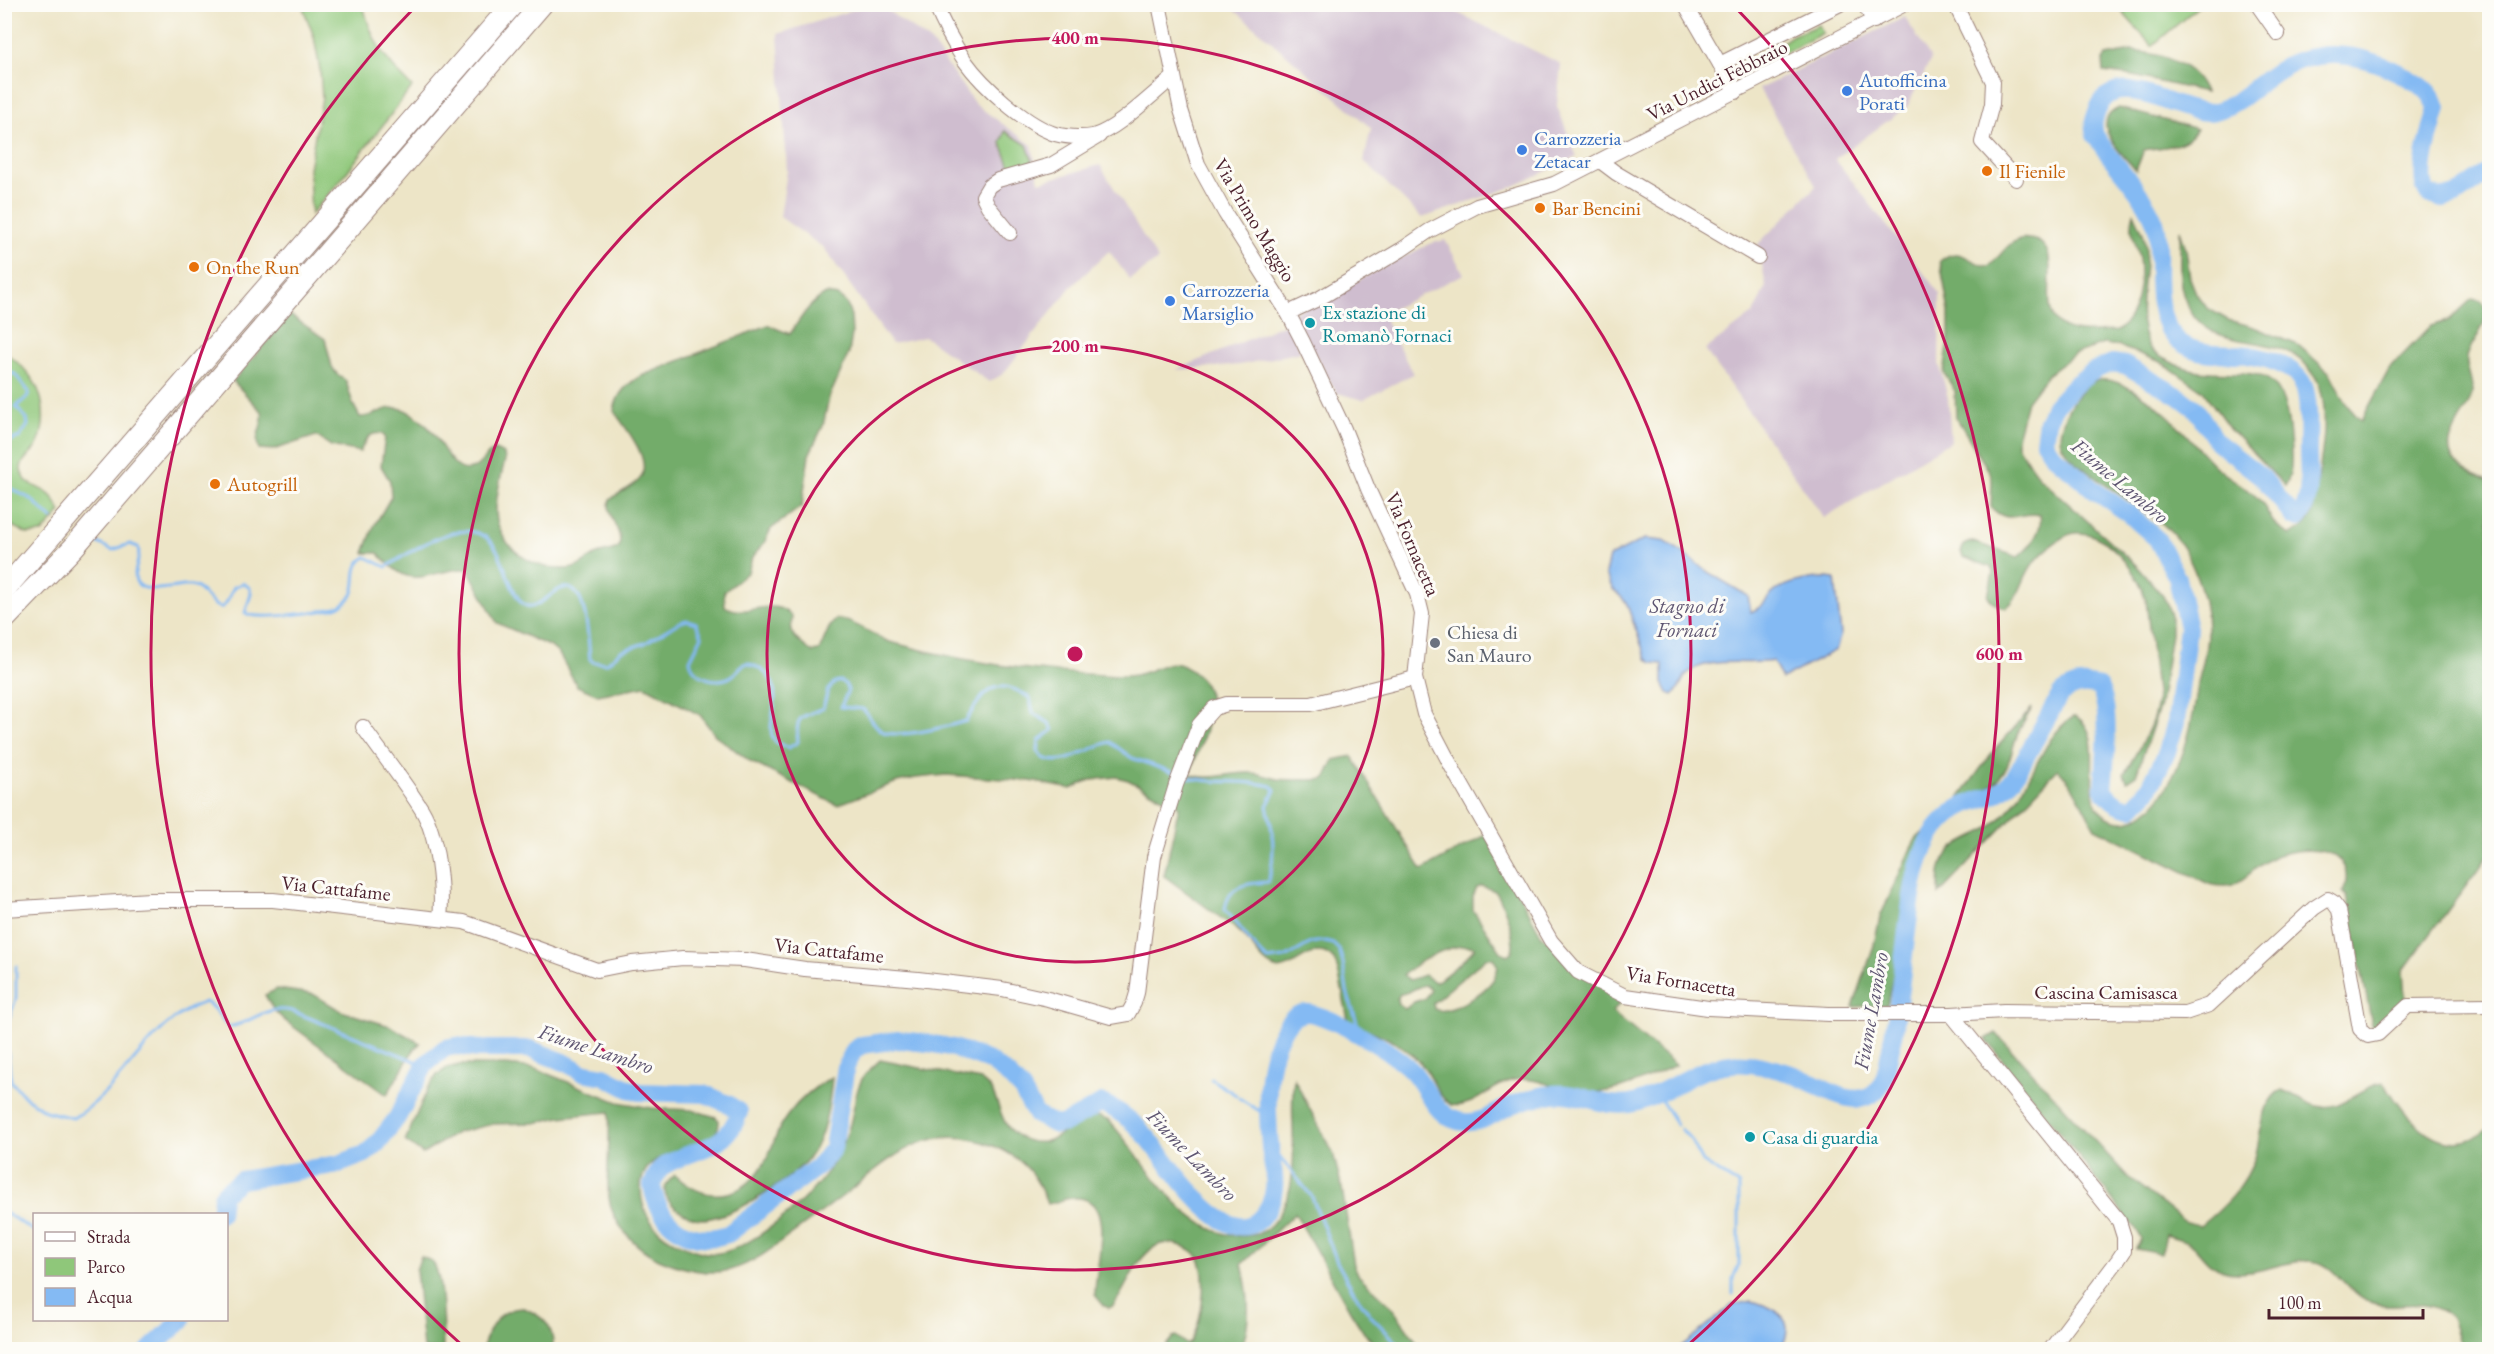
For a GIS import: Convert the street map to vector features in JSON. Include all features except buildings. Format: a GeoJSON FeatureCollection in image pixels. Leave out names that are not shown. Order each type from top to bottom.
{"type":"FeatureCollection","features":[{"type":"Feature","properties":{"kind":"highway"},"geometry":{"type":"LineString","coordinates":[[4,590],[513,4]]}},
{"type":"Feature","properties":{"kind":"highway"},"geometry":{"type":"LineString","coordinates":[[4,621],[74,547],[542,4]]}},
{"type":"Feature","properties":{"kind":"highway"},"geometry":{"type":"LineString","coordinates":[[491,64],[549,4]]}},
{"type":"Feature","properties":{"kind":"street"},"geometry":{"type":"LineString","coordinates":[[935,4],[944,27],[966,62],[993,91],[1029,120],[1053,134],[1091,136],[1108,130]]}},
{"type":"Feature","properties":{"kind":"street","name":"Via Primo Maggio"},"geometry":{"type":"LineString","coordinates":[[1159,4],[1181,110],[1198,164],[1225,213],[1288,313]]}},
{"type":"Feature","properties":{"kind":"street"},"geometry":{"type":"LineString","coordinates":[[1685,4],[1736,92]]}},
{"type":"Feature","properties":{"kind":"street"},"geometry":{"type":"LineString","coordinates":[[1720,64],[1840,4]]}},
{"type":"Feature","properties":{"kind":"street"},"geometry":{"type":"LineString","coordinates":[[1864,4],[1874,21]]}},
{"type":"Feature","properties":{"kind":"street","name":"Via Undici Febbraio"},"geometry":{"type":"LineString","coordinates":[[1288,313],[1320,298],[1429,231],[1477,206],[1554,184],[1905,4]]}},
{"type":"Feature","properties":{"kind":"street"},"geometry":{"type":"LineString","coordinates":[[1955,4],[1994,82],[1992,104],[1982,142],[2016,179]]}},
{"type":"Feature","properties":{"kind":"street"},"geometry":{"type":"LineString","coordinates":[[2258,4],[2278,34]]}},
{"type":"Feature","properties":{"kind":"street"},"geometry":{"type":"LineString","coordinates":[[1010,233],[987,206],[983,196],[989,186],[998,180],[1052,165],[1078,151],[1174,77]]}},
{"type":"Feature","properties":{"kind":"street"},"geometry":{"type":"LineString","coordinates":[[1052,165],[1057,152],[1053,134]]}},
{"type":"Feature","properties":{"kind":"street"},"geometry":{"type":"LineString","coordinates":[[1600,161],[1616,173],[1758,257]]}},
{"type":"Feature","properties":{"kind":"street","name":"Via Fornacetta"},"geometry":{"type":"LineString","coordinates":[[1288,313],[1344,429],[1368,489],[1417,594],[1422,614],[1415,678],[1424,714],[1456,775],[1551,941],[1578,972],[1625,996],[1708,1008],[1829,1014],[1951,1014]]}},
{"type":"Feature","properties":{"kind":"street","name":"Via Cattafame"},"geometry":{"type":"LineString","coordinates":[[4,909],[150,900],[273,900],[464,922],[597,970],[632,963],[683,958],[745,960],[805,969],[1002,989],[1048,999],[1102,1016],[1120,1017],[1128,1014],[1134,1003],[1154,857],[1183,763],[1198,726],[1205,716],[1220,705],[1237,703],[1311,704],[1415,678]]}},
{"type":"Feature","properties":{"kind":"street"},"geometry":{"type":"LineString","coordinates":[[363,727],[423,812],[433,841],[442,899],[440,919]]}},
{"type":"Feature","properties":{"kind":"street","name":"Cascina Camisasca"},"geometry":{"type":"LineString","coordinates":[[1951,1014],[2004,1011],[2185,1013],[2209,1005],[2314,908],[2328,899],[2339,910],[2360,1029],[2368,1036],[2378,1034],[2408,1006],[2490,1005]]}},
{"type":"Feature","properties":{"kind":"street"},"geometry":{"type":"LineString","coordinates":[[1951,1014],[2086,1178],[2119,1221],[2124,1237],[2124,1251],[2050,1350]]}},
{"type":"Feature","properties":{"kind":"shaded area"},"geometry":{"type":"Polygon","coordinates":[[[868,5],[880,5],[931,42],[975,104],[1032,145],[1039,182],[1100,165],[1158,260],[1130,280],[1109,251],[1070,288],[1003,374],[989,382],[925,337],[892,344],[824,248],[780,217],[787,171],[778,34],[868,5]]]}},
{"type":"Feature","properties":{"kind":"shaded area"},"geometry":{"type":"Polygon","coordinates":[[[1229,5],[1442,5],[1561,64],[1557,106],[1577,157],[1512,187],[1422,218],[1364,161],[1371,128],[1229,5]]]}},
{"type":"Feature","properties":{"kind":"shaded area"},"geometry":{"type":"Polygon","coordinates":[[[1905,17],[1931,59],[1907,107],[1835,159],[1940,294],[1939,363],[1948,398],[1951,441],[1824,518],[1705,350],[1753,314],[1766,286],[1758,244],[1816,186],[1759,89],[1905,17]]]}},
{"type":"Feature","properties":{"kind":"shaded area"},"geometry":{"type":"Polygon","coordinates":[[[1445,240],[1464,274],[1382,314],[1413,374],[1363,400],[1337,393],[1292,314],[1429,244],[1445,240]]]}},
{"type":"Feature","properties":{"kind":"shaded area"},"geometry":{"type":"Polygon","coordinates":[[[1287,323],[1301,352],[1240,365],[1176,370],[1287,323]]]}},
{"type":"Feature","properties":{"kind":"green space"},"geometry":{"type":"Polygon","coordinates":[[[302,5],[363,5],[380,49],[412,87],[340,181],[311,214],[309,168],[322,98],[314,37],[302,5]]]}},
{"type":"Feature","properties":{"kind":"green space"},"geometry":{"type":"Polygon","coordinates":[[[2116,5],[2200,5],[2152,46],[2116,5]]]}},
{"type":"Feature","properties":{"kind":"green space"},"geometry":{"type":"Polygon","coordinates":[[[1819,25],[1823,33],[1774,59],[1770,51],[1793,35],[1819,25]]]}},
{"type":"Feature","properties":{"kind":"green space"},"geometry":{"type":"Polygon","coordinates":[[[2132,51],[2154,54],[2175,61],[2193,73],[2205,92],[2104,72],[2103,60],[2106,56],[2132,51]]]}},
{"type":"Feature","properties":{"kind":"green space"},"geometry":{"type":"Polygon","coordinates":[[[2119,108],[2197,129],[2180,143],[2144,150],[2136,170],[2116,147],[2107,130],[2106,121],[2110,114],[2119,108]]]}},
{"type":"Feature","properties":{"kind":"green space"},"geometry":{"type":"Polygon","coordinates":[[[1005,131],[1027,145],[1033,162],[1011,169],[1001,143],[1005,131]]]}},
{"type":"Feature","properties":{"kind":"green space"},"geometry":{"type":"Polygon","coordinates":[[[2134,213],[2143,233],[2146,247],[2141,311],[2142,324],[2149,346],[2165,359],[2193,370],[2250,374],[2265,378],[2277,388],[2285,407],[2291,462],[2290,475],[2285,486],[2230,429],[2203,391],[2161,362],[2118,346],[2104,344],[2075,354],[2047,375],[2027,401],[2017,438],[2017,445],[2021,452],[2039,477],[2138,567],[2163,596],[2171,614],[2171,634],[2160,705],[2136,775],[2127,781],[2124,774],[2149,729],[2157,701],[2146,600],[2137,579],[2122,558],[2103,541],[2081,533],[2062,538],[2035,561],[2016,597],[2006,608],[1993,603],[1988,596],[1993,572],[1991,567],[1963,557],[1961,552],[1964,546],[1973,542],[2018,557],[2035,538],[2040,527],[2040,515],[2009,517],[1997,513],[1991,507],[1990,473],[1956,417],[1955,391],[1944,373],[1949,337],[1949,312],[1940,261],[1947,256],[1959,254],[1989,266],[2006,248],[2020,239],[2041,243],[2047,252],[2050,264],[2049,292],[2053,317],[2061,326],[2074,331],[2117,331],[2130,317],[2139,288],[2139,258],[2132,231],[2134,213]]]}},
{"type":"Feature","properties":{"kind":"green space"},"geometry":{"type":"Polygon","coordinates":[[[2180,230],[2186,249],[2190,278],[2196,293],[2207,308],[2228,320],[2251,326],[2298,345],[2330,373],[2347,405],[2361,421],[2390,368],[2431,326],[2448,321],[2472,299],[2481,301],[2486,307],[2485,320],[2467,358],[2472,393],[2451,438],[2450,447],[2451,456],[2460,467],[2489,481],[2489,855],[2403,971],[2405,998],[2380,1033],[2372,1025],[2347,896],[2343,892],[2346,877],[2344,865],[2337,857],[2327,853],[2314,850],[2275,856],[2232,885],[2209,884],[2095,828],[2074,789],[2058,769],[1939,894],[1940,871],[1949,853],[1963,841],[1986,830],[2005,814],[2020,794],[2043,751],[2057,731],[2075,716],[2086,726],[2091,739],[2092,786],[2095,800],[2100,811],[2112,819],[2121,821],[2137,818],[2157,801],[2174,775],[2188,737],[2207,640],[2204,603],[2200,587],[2188,557],[2170,531],[2090,473],[2067,452],[2061,443],[2060,435],[2065,415],[2077,396],[2092,383],[2100,380],[2112,381],[2131,389],[2167,414],[2218,469],[2256,497],[2275,525],[2284,532],[2291,535],[2298,531],[2312,513],[2324,429],[2324,407],[2316,378],[2309,368],[2295,356],[2270,346],[2229,338],[2205,327],[2195,317],[2188,307],[2181,286],[2180,230]]]}},
{"type":"Feature","properties":{"kind":"green space"},"geometry":{"type":"Polygon","coordinates":[[[826,294],[838,296],[847,304],[851,316],[852,334],[849,353],[829,398],[823,426],[809,455],[802,506],[771,529],[764,543],[752,558],[748,572],[724,592],[725,606],[733,610],[768,607],[785,610],[792,617],[791,624],[795,638],[812,652],[819,651],[829,628],[836,619],[850,622],[890,642],[942,655],[995,664],[1119,676],[1144,673],[1165,664],[1180,664],[1198,676],[1206,686],[1209,698],[1210,711],[1204,737],[1190,774],[1213,777],[1250,773],[1280,779],[1325,779],[1334,760],[1352,756],[1422,870],[1486,835],[1542,936],[1623,1000],[1612,1012],[1676,1065],[1625,1087],[1598,1092],[1571,1091],[1527,1079],[1513,1080],[1475,1100],[1451,1105],[1437,1090],[1420,1062],[1411,1054],[1382,1036],[1349,1023],[1334,960],[1319,952],[1289,966],[1275,968],[1262,959],[1239,932],[1164,876],[1179,806],[1128,780],[1116,777],[1090,780],[1071,789],[1030,781],[946,775],[897,782],[837,805],[751,762],[715,735],[700,715],[645,686],[598,695],[577,686],[559,654],[551,647],[497,623],[468,569],[411,577],[401,574],[378,553],[364,553],[374,526],[391,497],[390,481],[381,466],[385,437],[378,433],[371,435],[360,452],[331,446],[316,436],[273,450],[259,449],[257,439],[262,412],[233,381],[290,315],[325,339],[332,367],[346,381],[353,404],[360,417],[392,408],[405,410],[428,427],[455,464],[467,470],[474,468],[495,450],[504,454],[505,460],[496,511],[498,525],[504,537],[522,556],[534,563],[560,569],[573,568],[597,554],[619,547],[619,535],[610,512],[610,500],[637,482],[642,474],[643,466],[637,446],[614,411],[617,400],[626,387],[639,377],[768,325],[790,334],[806,311],[826,294]],[[1482,886],[1477,888],[1473,897],[1473,910],[1501,952],[1507,955],[1512,952],[1513,946],[1502,903],[1495,891],[1482,886]],[[1460,946],[1433,955],[1403,975],[1410,980],[1424,975],[1435,982],[1439,980],[1475,947],[1460,946]],[[1486,958],[1433,1003],[1434,1009],[1448,1009],[1466,1002],[1482,991],[1493,980],[1498,967],[1493,958],[1486,958]],[[1425,985],[1400,994],[1397,999],[1398,1004],[1405,1009],[1414,1002],[1426,998],[1431,990],[1425,985]]]}},
{"type":"Feature","properties":{"kind":"green space"},"geometry":{"type":"Polygon","coordinates":[[[4,352],[29,374],[42,402],[41,436],[36,447],[22,464],[21,470],[29,483],[51,496],[61,512],[42,533],[27,534],[5,522],[4,352]]]}},
{"type":"Feature","properties":{"kind":"green space"},"geometry":{"type":"Polygon","coordinates":[[[2032,708],[2018,732],[2007,767],[1998,780],[1933,830],[1917,852],[1905,890],[1897,959],[1887,1005],[1853,1007],[1873,949],[1880,917],[1916,839],[1955,804],[1991,754],[2032,708]]]}},
{"type":"Feature","properties":{"kind":"green space"},"geometry":{"type":"Polygon","coordinates":[[[277,989],[313,994],[341,1011],[390,1026],[420,1043],[387,1095],[284,1020],[273,1009],[265,995],[277,989]]]}},
{"type":"Feature","properties":{"kind":"green space"},"geometry":{"type":"Polygon","coordinates":[[[1996,1033],[2127,1176],[2184,1221],[2200,1226],[2225,1204],[2246,1177],[2255,1157],[2266,1110],[2275,1094],[2282,1090],[2313,1105],[2326,1107],[2343,1102],[2367,1088],[2384,1083],[2417,1125],[2439,1139],[2451,1142],[2463,1141],[2476,1137],[2489,1128],[2489,1349],[2461,1349],[2451,1317],[2428,1306],[2385,1305],[2363,1299],[2332,1270],[2318,1262],[2298,1261],[2255,1271],[2234,1273],[2218,1269],[2189,1243],[2166,1235],[2161,1254],[2136,1249],[2141,1239],[2138,1232],[1986,1039],[1996,1033]]]}},
{"type":"Feature","properties":{"kind":"green space"},"geometry":{"type":"Polygon","coordinates":[[[880,1060],[981,1080],[992,1091],[1009,1128],[1028,1141],[1050,1140],[1087,1117],[1098,1116],[1109,1121],[1170,1197],[1188,1214],[1208,1227],[1229,1235],[1252,1235],[1266,1229],[1277,1218],[1285,1203],[1290,1188],[1293,1161],[1294,1079],[1333,1153],[1342,1188],[1354,1265],[1359,1276],[1390,1305],[1422,1349],[1381,1349],[1364,1333],[1295,1213],[1242,1264],[1248,1317],[1241,1349],[1163,1349],[1176,1336],[1187,1345],[1197,1328],[1203,1289],[1203,1276],[1198,1257],[1190,1249],[1176,1244],[1164,1243],[1156,1246],[1142,1258],[1113,1306],[1109,1308],[1104,1306],[1095,1295],[1101,1239],[1097,1211],[1091,1202],[1075,1198],[1047,1204],[1039,1184],[1021,1162],[994,1146],[971,1139],[951,1137],[932,1139],[914,1145],[881,1166],[761,1256],[746,1264],[721,1272],[703,1272],[685,1268],[651,1255],[630,1238],[618,1223],[611,1207],[608,1186],[609,1112],[560,1117],[535,1123],[493,1124],[456,1133],[423,1154],[405,1141],[428,1088],[437,1075],[447,1068],[459,1065],[506,1065],[533,1068],[618,1102],[652,1108],[692,1110],[716,1117],[719,1121],[716,1132],[708,1140],[653,1162],[644,1173],[641,1189],[643,1205],[649,1219],[665,1236],[695,1250],[719,1253],[734,1249],[768,1229],[802,1201],[816,1186],[828,1171],[844,1141],[861,1081],[880,1060]]]}},
{"type":"Feature","properties":{"kind":"green space"},"geometry":{"type":"Polygon","coordinates":[[[832,1077],[827,1116],[817,1144],[805,1162],[779,1185],[746,1205],[714,1217],[701,1219],[684,1213],[668,1200],[665,1187],[675,1175],[700,1191],[713,1194],[726,1194],[748,1182],[767,1158],[781,1126],[792,1110],[813,1089],[832,1077]]]}},
{"type":"Feature","properties":{"kind":"green space"},"geometry":{"type":"Polygon","coordinates":[[[421,1256],[433,1263],[439,1279],[443,1349],[423,1349],[416,1270],[421,1256]]]}},
{"type":"Feature","properties":{"kind":"green space"},"geometry":{"type":"Polygon","coordinates":[[[524,1308],[537,1315],[550,1328],[553,1349],[482,1349],[488,1334],[501,1315],[507,1311],[524,1308]]]}},
{"type":"Feature","properties":{"kind":"water","name":"Stagno di Fornaci"},"geometry":{"type":"Polygon","coordinates":[[[1645,539],[1664,541],[1706,571],[1748,596],[1751,612],[1762,606],[1772,594],[1785,586],[1811,579],[1835,579],[1841,634],[1836,650],[1782,679],[1773,661],[1704,665],[1686,675],[1673,695],[1668,693],[1663,683],[1663,664],[1652,663],[1646,658],[1626,602],[1613,589],[1605,574],[1609,557],[1645,539]]]}},
{"type":"Feature","properties":{"kind":"water"},"geometry":{"type":"Polygon","coordinates":[[[1752,1301],[1770,1308],[1783,1317],[1787,1330],[1781,1349],[1678,1349],[1732,1305],[1752,1301]]]}},
{"type":"Feature","properties":{"kind":"waterway","name":"Fiume Lambro"},"geometry":{"type":"LineString","coordinates":[[220,1213],[225,1192],[241,1180],[339,1164],[365,1154],[377,1144],[397,1118],[425,1065],[445,1048],[456,1046],[479,1049],[530,1049],[564,1062],[582,1072],[604,1076],[629,1089],[640,1092],[705,1094],[728,1104],[739,1112],[734,1125],[727,1134],[708,1147],[665,1165],[652,1185],[655,1199],[668,1221],[688,1234],[701,1237],[728,1234],[821,1164],[833,1148],[846,1067],[854,1050],[862,1045],[899,1040],[954,1048],[989,1061],[1008,1075],[1022,1090],[1036,1115],[1056,1125],[1066,1123],[1102,1103],[1115,1110],[1127,1117],[1142,1132],[1200,1201],[1217,1216],[1233,1225],[1249,1225],[1263,1215],[1272,1200],[1274,1173],[1268,1116],[1270,1069],[1273,1054],[1286,1026],[1301,1013],[1309,1013],[1333,1021],[1401,1061],[1417,1076],[1438,1109],[1454,1120],[1464,1122],[1480,1120],[1509,1106],[1553,1094],[1574,1095],[1616,1105],[1638,1102],[1706,1070],[1731,1064],[1771,1068],[1794,1075],[1846,1098],[1866,1097],[1879,1088],[1886,1074],[1896,1020],[1915,881],[1924,850],[1940,825],[1959,808],[1991,796],[2008,785],[2060,695],[2069,689],[2083,685],[2099,687],[2103,696],[2107,722],[2103,789],[2112,800],[2123,806],[2132,808],[2149,789],[2167,752],[2176,722],[2188,628],[2177,578],[2157,539],[2128,513],[2095,491],[2052,454],[2044,442],[2047,421],[2055,406],[2074,385],[2095,370],[2112,363],[2125,365],[2196,409],[2217,442],[2262,477],[2294,517],[2298,518],[2306,504],[2309,486],[2308,412],[2307,396],[2301,380],[2276,362],[2245,355],[2194,350],[2179,342],[2173,335],[2167,326],[2160,304],[2156,225],[2136,189],[2095,135],[2094,122],[2098,109],[2107,96],[2120,91],[2151,96],[2201,112],[2215,111],[2232,104],[2291,64],[2321,56],[2352,57],[2382,65],[2410,79],[2431,95],[2437,108],[2424,164],[2424,186],[2428,194],[2442,199],[2456,195],[2490,171]]}},
{"type":"Feature","properties":{"kind":"waterway"},"geometry":{"type":"LineString","coordinates":[[4,372],[15,374],[29,392],[16,407],[27,419],[28,425],[20,437],[4,443]]}},
{"type":"Feature","properties":{"kind":"waterway"},"geometry":{"type":"LineString","coordinates":[[4,485],[31,499],[52,519]]}},
{"type":"Feature","properties":{"kind":"waterway"},"geometry":{"type":"LineString","coordinates":[[94,541],[112,550],[130,544],[138,547],[139,557],[135,574],[136,582],[141,587],[158,589],[192,586],[221,608],[234,587],[243,583],[250,588],[251,594],[245,613],[275,616],[319,611],[342,605],[352,595],[356,569],[366,557],[386,567],[415,549],[448,534],[464,531],[479,533],[491,542],[501,559],[513,590],[523,604],[535,605],[566,588],[574,591],[584,611],[590,659],[593,662],[607,663],[621,651],[645,643],[678,623],[687,620],[696,623],[702,636],[690,660],[692,666],[701,676],[714,680],[733,675],[747,663],[762,670],[771,680],[774,690],[772,733],[775,741],[788,748],[798,742],[797,727],[801,719],[823,708],[828,690],[835,682],[840,681],[845,684],[848,690],[841,707],[863,709],[882,731],[899,734],[966,721],[985,694],[992,689],[1008,687],[1030,698],[1033,713],[1049,723],[1053,730],[1039,741],[1038,751],[1043,758],[1069,759],[1110,742],[1132,758],[1175,773]]}},
{"type":"Feature","properties":{"kind":"waterway"},"geometry":{"type":"LineString","coordinates":[[1184,776],[1194,779],[1261,784],[1272,786],[1275,790],[1267,806],[1273,844],[1268,882],[1252,883],[1234,890],[1225,910],[1256,949],[1268,960],[1285,958],[1311,943],[1321,941],[1333,944],[1339,950],[1347,992],[1362,1038]]}},
{"type":"Feature","properties":{"kind":"waterway"},"geometry":{"type":"LineString","coordinates":[[16,966],[16,999],[5,1029],[11,1081],[25,1097],[45,1111],[73,1118],[108,1090],[168,1024],[185,1011],[205,1002],[229,1027],[273,1010],[292,1011],[425,1065]]}},
{"type":"Feature","properties":{"kind":"waterway"},"geometry":{"type":"LineString","coordinates":[[1211,1079],[1236,1095]]}},
{"type":"Feature","properties":{"kind":"waterway"},"geometry":{"type":"LineString","coordinates":[[1657,1094],[1677,1125]]}},
{"type":"Feature","properties":{"kind":"waterway"},"geometry":{"type":"LineString","coordinates":[[1239,1098],[1269,1117]]}},
{"type":"Feature","properties":{"kind":"waterway"},"geometry":{"type":"LineString","coordinates":[[1681,1129],[1691,1140],[1703,1162],[1739,1185],[1739,1264],[1733,1278],[1733,1294]]}},
{"type":"Feature","properties":{"kind":"waterway"},"geometry":{"type":"LineString","coordinates":[[1270,1144],[1312,1197],[1338,1264],[1354,1292],[1371,1316],[1404,1350]]}},
{"type":"Feature","properties":{"kind":"waterway"},"geometry":{"type":"LineString","coordinates":[[4,1212],[33,1230]]}},
{"type":"Feature","properties":{"kind":"waterway","name":"Fiume Lambro"},"geometry":{"type":"LineString","coordinates":[[149,1350],[181,1321]]}},
{"type":"Feature","properties":{"kind":"place","name":"Autofficina Porati"},"geometry":{"type":"Point","coordinates":[1847,91]}},
{"type":"Feature","properties":{"kind":"place","name":"Carrozzeria Zetacar"},"geometry":{"type":"Point","coordinates":[1522,150]}},
{"type":"Feature","properties":{"kind":"place","name":"Il Fienile"},"geometry":{"type":"Point","coordinates":[1987,171]}},
{"type":"Feature","properties":{"kind":"place","name":"Bar Bencini"},"geometry":{"type":"Point","coordinates":[1540,208]}},
{"type":"Feature","properties":{"kind":"place","name":"On the Run"},"geometry":{"type":"Point","coordinates":[194,267]}},
{"type":"Feature","properties":{"kind":"place","name":"Carrozzeria Marsiglio"},"geometry":{"type":"Point","coordinates":[1170,301]}},
{"type":"Feature","properties":{"kind":"place","name":"Ex stazione di Romanò Fornaci"},"geometry":{"type":"Point","coordinates":[1310,323]}},
{"type":"Feature","properties":{"kind":"place","name":"Autogrill"},"geometry":{"type":"Point","coordinates":[215,484]}},
{"type":"Feature","properties":{"kind":"place","name":"Chiesa di San Mauro"},"geometry":{"type":"Point","coordinates":[1435,643]}},
{"type":"Feature","properties":{"kind":"place","name":"Casa di guardia"},"geometry":{"type":"Point","coordinates":[1750,1137]}}]}
